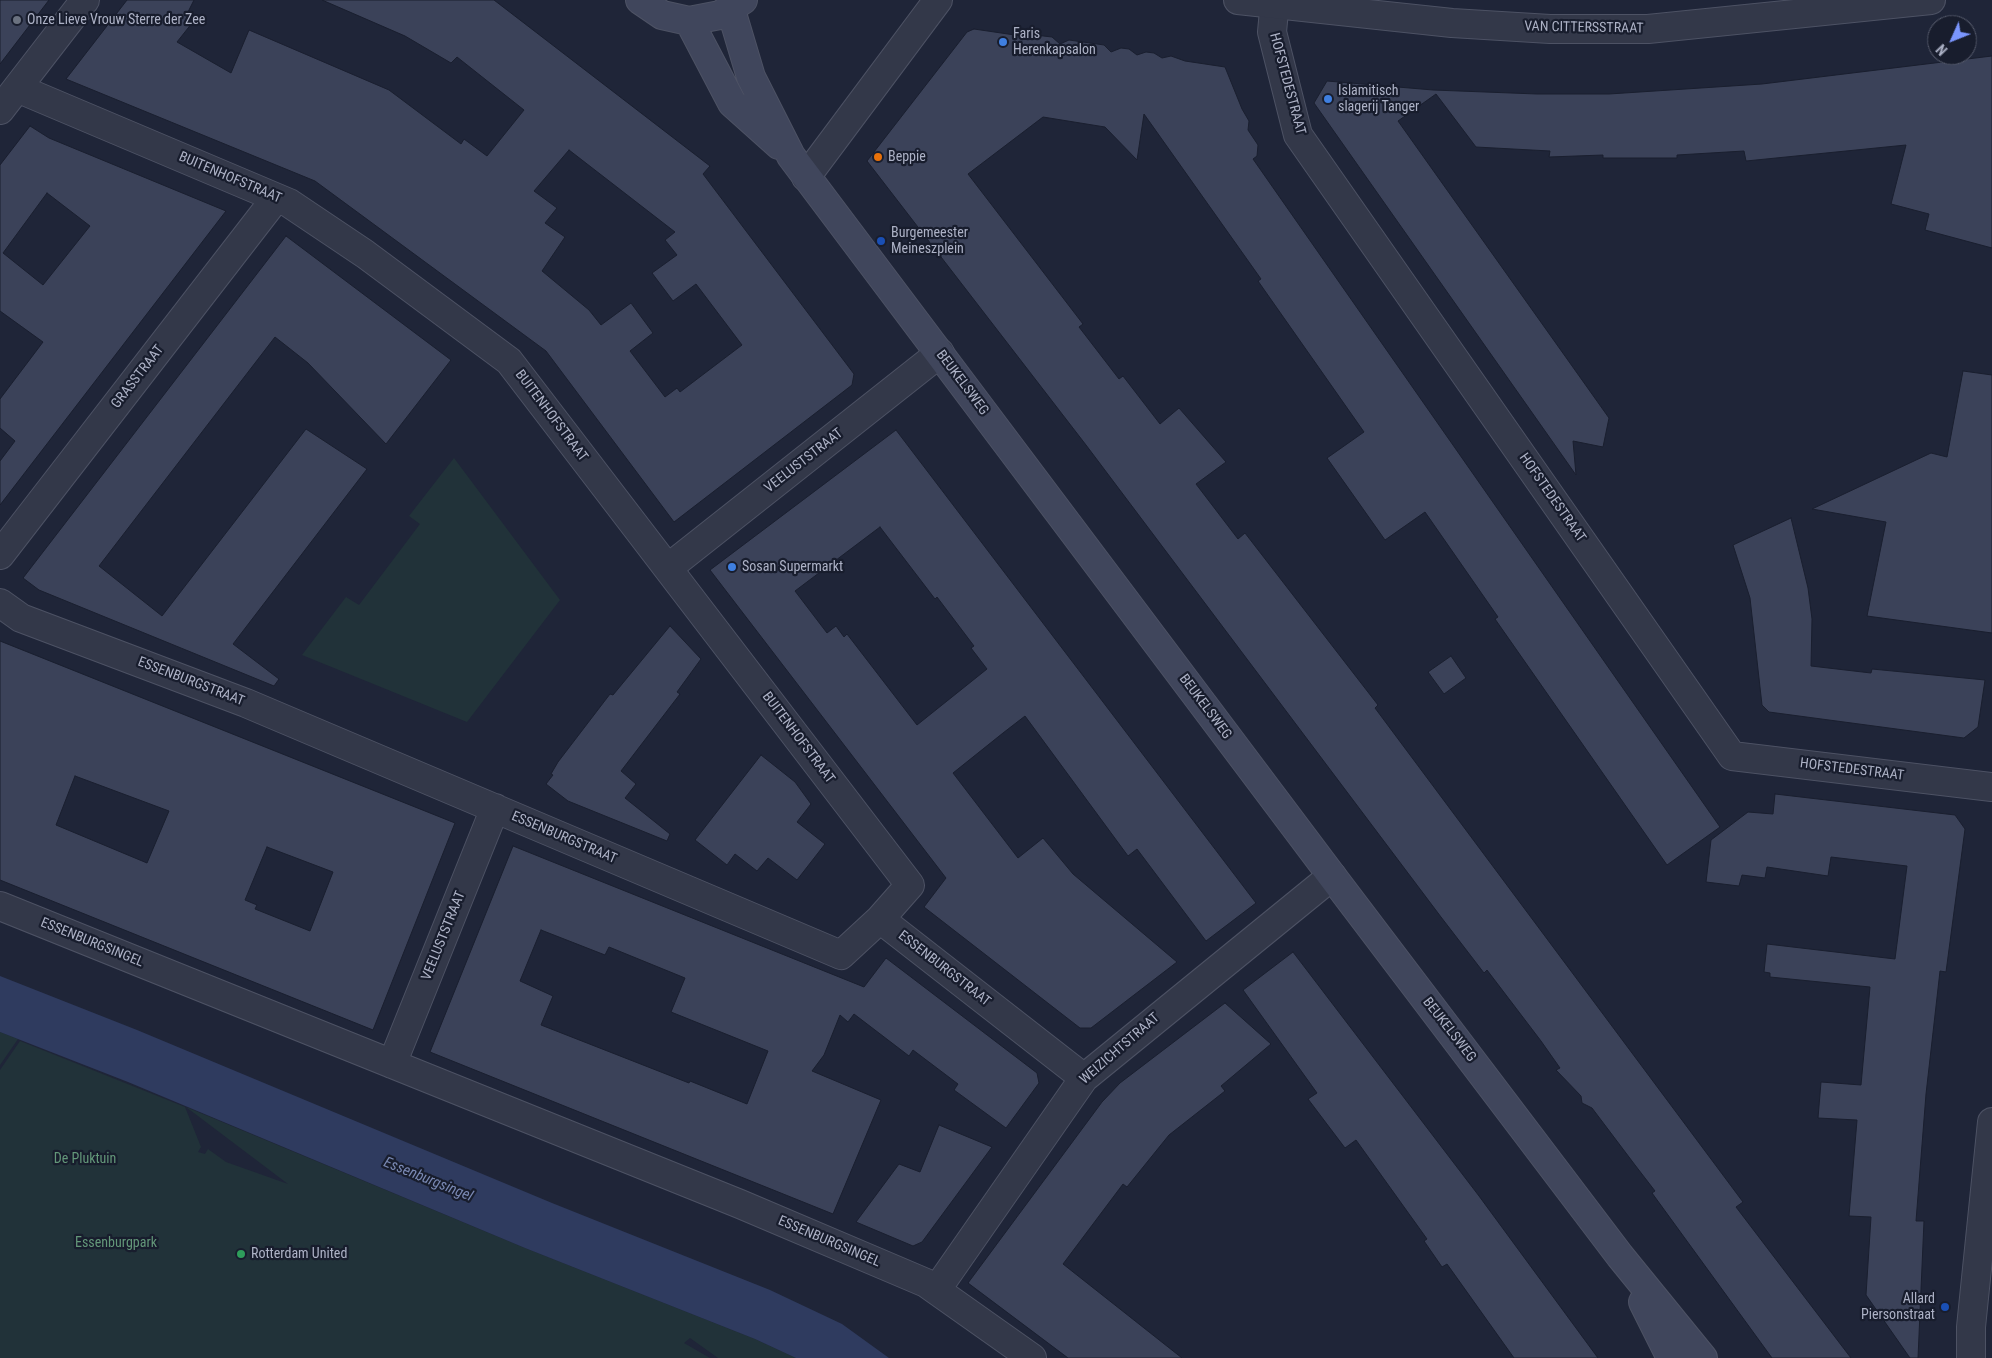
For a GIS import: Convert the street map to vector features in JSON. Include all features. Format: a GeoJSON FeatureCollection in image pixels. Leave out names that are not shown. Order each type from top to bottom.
{"type":"FeatureCollection","features":[{"type":"Feature","properties":{"kind":"main road"},"geometry":{"type":"LineString","coordinates":[[640,0],[662,15],[689,21],[709,19],[737,5]]}},
{"type":"Feature","properties":{"kind":"main road","name":"BEUKELSWEG"},"geometry":{"type":"LineString","coordinates":[[737,5],[742,52],[751,77],[799,166],[1332,876],[1698,1356]]}},
{"type":"Feature","properties":{"kind":"main road","name":"BEUKELSWEG"},"geometry":{"type":"LineString","coordinates":[[689,21],[732,102],[799,166]]}},
{"type":"Feature","properties":{"kind":"main road","name":"BEUKELSWEG"},"geometry":{"type":"LineString","coordinates":[[1620,1256],[1671,1358]]}},
{"type":"Feature","properties":{"kind":"street"},"geometry":{"type":"LineString","coordinates":[[0,110],[85,0]]}},
{"type":"Feature","properties":{"kind":"street"},"geometry":{"type":"LineString","coordinates":[[799,166],[938,0]]}},
{"type":"Feature","properties":{"kind":"street","name":"VAN CITTERSSTRAAT"},"geometry":{"type":"LineString","coordinates":[[1238,0],[1274,2],[1452,23],[1550,29],[1648,28],[1931,0]]}},
{"type":"Feature","properties":{"kind":"street","name":"HOFSTEDESTRAAT"},"geometry":{"type":"LineString","coordinates":[[1274,2],[1272,32],[1298,135],[1732,756],[1992,787]]}},
{"type":"Feature","properties":{"kind":"street","name":"BUITENHOFSTRAAT"},"geometry":{"type":"LineString","coordinates":[[17,88],[290,203],[365,254],[509,361],[910,885],[880,919]]}},
{"type":"Feature","properties":{"kind":"street","name":"GRASSTRAAT"},"geometry":{"type":"LineString","coordinates":[[0,555],[276,198]]}},
{"type":"Feature","properties":{"kind":"street","name":"VEELUSTSTRAAT"},"geometry":{"type":"LineString","coordinates":[[668,568],[940,354]]}},
{"type":"Feature","properties":{"kind":"street","name":"ESSENBURGSTRAAT"},"geometry":{"type":"LineString","coordinates":[[0,603],[21,618],[246,703],[841,955],[880,919],[1084,1078]]}},
{"type":"Feature","properties":{"kind":"street","name":"VEELUSTSTRAAT"},"geometry":{"type":"LineString","coordinates":[[392,1064],[495,808]]}},
{"type":"Feature","properties":{"kind":"street","name":"WEIZICHTSTRAAT"},"geometry":{"type":"LineString","coordinates":[[937,1289],[1084,1078],[1332,876]]}},
{"type":"Feature","properties":{"kind":"street","name":"ESSENBURGSINGEL"},"geometry":{"type":"LineString","coordinates":[[0,906],[740,1204],[937,1289],[1032,1358]]}},
{"type":"Feature","properties":{"kind":"street"},"geometry":{"type":"LineString","coordinates":[[1971,1358],[1971,1327],[1992,1122]]}},
{"type":"Feature","properties":{"kind":"green space"},"geometry":{"type":"Polygon","coordinates":[[[454,458],[560,600],[467,722],[302,655],[346,597],[359,605],[420,524],[409,516],[454,458]]]}},
{"type":"Feature","properties":{"kind":"green space"},"geometry":{"type":"Polygon","coordinates":[[[0,1032],[18,1039],[0,1065],[0,1032]]]}},
{"type":"Feature","properties":{"kind":"green space","name":"Essenburgpark"},"geometry":{"type":"Polygon","coordinates":[[[20,1041],[185,1107],[201,1147],[198,1152],[205,1154],[208,1149],[226,1162],[288,1184],[186,1107],[525,1248],[755,1339],[796,1358],[718,1358],[690,1338],[684,1343],[710,1358],[0,1358],[0,1070],[20,1041]]]}},
{"type":"Feature","properties":{"kind":"water","name":"Essenburgsingel"},"geometry":{"type":"Polygon","coordinates":[[[0,976],[137,1030],[552,1203],[770,1290],[842,1324],[889,1358],[796,1358],[755,1339],[525,1248],[128,1082],[0,1032],[0,976]]]}},
{"type":"Feature","properties":{"kind":"building","name":"Onze Lieve Vrouw Sterre der Zee"},"geometry":{"type":"Polygon","coordinates":[[[0,0],[49,0],[0,64],[0,0]]]}},
{"type":"Feature","properties":{"kind":"building"},"geometry":{"type":"Polygon","coordinates":[[[127,0],[194,0],[188,12],[196,18],[177,42],[231,73],[249,30],[389,90],[461,144],[464,139],[487,156],[524,110],[457,57],[451,63],[405,36],[322,0],[494,0],[710,166],[703,174],[854,374],[852,385],[674,522],[546,351],[315,181],[66,79],[127,0]],[[569,150],[534,191],[557,208],[545,223],[565,237],[542,271],[589,310],[601,325],[631,303],[653,333],[630,351],[665,397],[677,388],[680,392],[742,345],[696,284],[673,301],[652,273],[677,255],[665,240],[675,232],[569,150]]]}},
{"type":"Feature","properties":{"kind":"building"},"geometry":{"type":"Polygon","coordinates":[[[974,29],[1035,38],[1035,35],[1052,37],[1060,44],[1069,40],[1104,45],[1111,52],[1121,48],[1129,49],[1137,55],[1146,52],[1154,53],[1162,58],[1171,56],[1185,61],[1225,67],[1242,109],[1249,121],[1248,130],[1258,145],[1257,156],[1253,159],[1720,827],[1667,865],[1495,619],[1498,617],[1425,512],[1385,540],[1327,458],[1364,432],[1258,281],[1261,279],[1144,114],[1137,160],[1105,127],[1043,117],[968,174],[1083,324],[1079,327],[1119,379],[1123,376],[1160,424],[1179,408],[1226,462],[1196,484],[1238,539],[1245,533],[1378,705],[1375,708],[1743,1202],[1736,1207],[1851,1358],[1772,1358],[1652,1193],[1655,1191],[1592,1108],[1582,1103],[1581,1096],[1556,1070],[1560,1068],[1541,1041],[1487,970],[1484,973],[1441,917],[1086,445],[867,161],[967,32],[974,29]]]}},
{"type":"Feature","properties":{"kind":"building"},"geometry":{"type":"Polygon","coordinates":[[[1992,56],[1992,248],[1925,230],[1929,214],[1891,204],[1906,145],[1746,161],[1744,151],[1677,155],[1677,158],[1603,158],[1603,155],[1549,157],[1550,151],[1476,147],[1436,94],[1398,121],[1609,418],[1603,447],[1573,441],[1576,475],[1314,103],[1327,81],[1433,90],[1537,94],[1609,94],[1762,84],[1927,64],[1977,65],[1977,58],[1992,56]]]}},
{"type":"Feature","properties":{"kind":"building"},"geometry":{"type":"Polygon","coordinates":[[[30,126],[49,138],[226,211],[0,505],[0,461],[15,441],[0,428],[0,399],[43,342],[0,311],[0,165],[30,126]],[[47,193],[3,253],[43,285],[90,226],[47,193]]]}},
{"type":"Feature","properties":{"kind":"building"},"geometry":{"type":"Polygon","coordinates":[[[286,236],[451,360],[386,444],[308,363],[275,337],[99,566],[162,616],[306,429],[367,469],[233,644],[279,679],[274,686],[39,590],[23,578],[286,236]]]}},
{"type":"Feature","properties":{"kind":"building"},"geometry":{"type":"Polygon","coordinates":[[[1963,371],[1992,375],[1992,633],[1867,616],[1886,522],[1812,509],[1931,453],[1947,457],[1963,371]]]}},
{"type":"Feature","properties":{"kind":"building"},"geometry":{"type":"Polygon","coordinates":[[[896,430],[1256,903],[1206,941],[1137,849],[1128,856],[1025,716],[953,773],[1018,858],[1043,838],[1073,874],[1177,962],[1091,1028],[1080,1028],[924,907],[946,878],[710,570],[896,430]],[[880,527],[795,591],[827,633],[836,626],[844,637],[847,634],[917,725],[987,669],[971,648],[974,646],[937,597],[935,599],[880,527]]]}},
{"type":"Feature","properties":{"kind":"building"},"geometry":{"type":"Polygon","coordinates":[[[1791,518],[1808,588],[1812,619],[1811,666],[1871,673],[1872,669],[1985,680],[1978,727],[1964,738],[1769,712],[1762,705],[1750,598],[1733,545],[1791,518]]]}},
{"type":"Feature","properties":{"kind":"building"},"geometry":{"type":"Polygon","coordinates":[[[670,626],[701,659],[677,692],[680,694],[621,771],[636,784],[625,798],[670,834],[667,841],[568,801],[546,784],[553,775],[551,774],[558,762],[610,694],[613,695],[670,626]]]}},
{"type":"Feature","properties":{"kind":"building"},"geometry":{"type":"Polygon","coordinates":[[[0,641],[455,823],[373,1030],[0,880],[0,641]],[[75,776],[56,825],[147,863],[169,811],[75,776]],[[267,847],[245,900],[257,905],[255,909],[310,931],[333,872],[267,847]]]}},
{"type":"Feature","properties":{"kind":"building"},"geometry":{"type":"Polygon","coordinates":[[[1451,656],[1466,678],[1444,694],[1428,672],[1451,656]]]}},
{"type":"Feature","properties":{"kind":"building"},"geometry":{"type":"Polygon","coordinates":[[[761,755],[795,782],[811,804],[797,822],[825,844],[797,880],[768,858],[757,871],[735,854],[727,865],[695,840],[761,755]]]}},
{"type":"Feature","properties":{"kind":"building"},"geometry":{"type":"Polygon","coordinates":[[[1775,794],[1955,815],[1965,829],[1946,972],[1940,971],[1926,1094],[1916,1221],[1924,1221],[1918,1358],[1910,1358],[1866,1295],[1871,1217],[1849,1216],[1857,1120],[1818,1118],[1821,1082],[1861,1085],[1870,987],[1770,977],[1770,973],[1764,972],[1767,944],[1895,959],[1907,866],[1831,857],[1828,876],[1767,867],[1765,878],[1742,875],[1739,886],[1706,882],[1711,840],[1748,812],[1773,814],[1775,794]]]}},
{"type":"Feature","properties":{"kind":"building"},"geometry":{"type":"Polygon","coordinates":[[[513,846],[864,987],[886,958],[1037,1073],[1039,1083],[1006,1128],[954,1090],[958,1084],[913,1050],[909,1056],[854,1014],[848,1022],[840,1015],[824,1055],[812,1071],[881,1100],[833,1214],[430,1052],[513,846]],[[541,930],[520,981],[553,996],[541,1025],[747,1104],[768,1051],[671,1012],[685,978],[609,947],[605,955],[541,930]]]}},
{"type":"Feature","properties":{"kind":"building"},"geometry":{"type":"Polygon","coordinates":[[[1293,952],[1479,1196],[1598,1358],[1514,1358],[1447,1264],[1442,1267],[1424,1241],[1427,1239],[1356,1140],[1345,1148],[1308,1099],[1317,1093],[1243,990],[1293,952]]]}},
{"type":"Feature","properties":{"kind":"building"},"geometry":{"type":"Polygon","coordinates":[[[1225,1003],[1271,1044],[1221,1086],[1225,1091],[1169,1135],[1127,1187],[1123,1184],[1063,1264],[1182,1358],[1068,1358],[968,1283],[1102,1102],[1120,1083],[1225,1003]]]}},
{"type":"Feature","properties":{"kind":"building"},"geometry":{"type":"Polygon","coordinates":[[[939,1125],[992,1147],[922,1242],[913,1246],[856,1222],[899,1164],[920,1172],[939,1125]]]}},
{"type":"Feature","properties":{"kind":"place","name":"Onze Lieve Vrouw Sterre der Zee"},"geometry":{"type":"Point","coordinates":[17,20]}},
{"type":"Feature","properties":{"kind":"place","name":"Faris Herenkapsalon"},"geometry":{"type":"Point","coordinates":[1003,42]}},
{"type":"Feature","properties":{"kind":"place","name":"Islamitisch slagerij Tanger"},"geometry":{"type":"Point","coordinates":[1328,99]}},
{"type":"Feature","properties":{"kind":"place","name":"Beppie"},"geometry":{"type":"Point","coordinates":[878,157]}},
{"type":"Feature","properties":{"kind":"place","name":"Burgemeester Meineszplein"},"geometry":{"type":"Point","coordinates":[881,241]}},
{"type":"Feature","properties":{"kind":"place","name":"Sosan Supermarkt"},"geometry":{"type":"Point","coordinates":[732,567]}},
{"type":"Feature","properties":{"kind":"place","name":"Rotterdam United"},"geometry":{"type":"Point","coordinates":[241,1254]}},
{"type":"Feature","properties":{"kind":"place","name":"Allard Piersonstraat"},"geometry":{"type":"Point","coordinates":[1945,1307]}},
{"type":"Feature","properties":{"kind":"park label","name":"De Pluktuin"},"geometry":{"type":"Point","coordinates":[85,1159]}}]}
